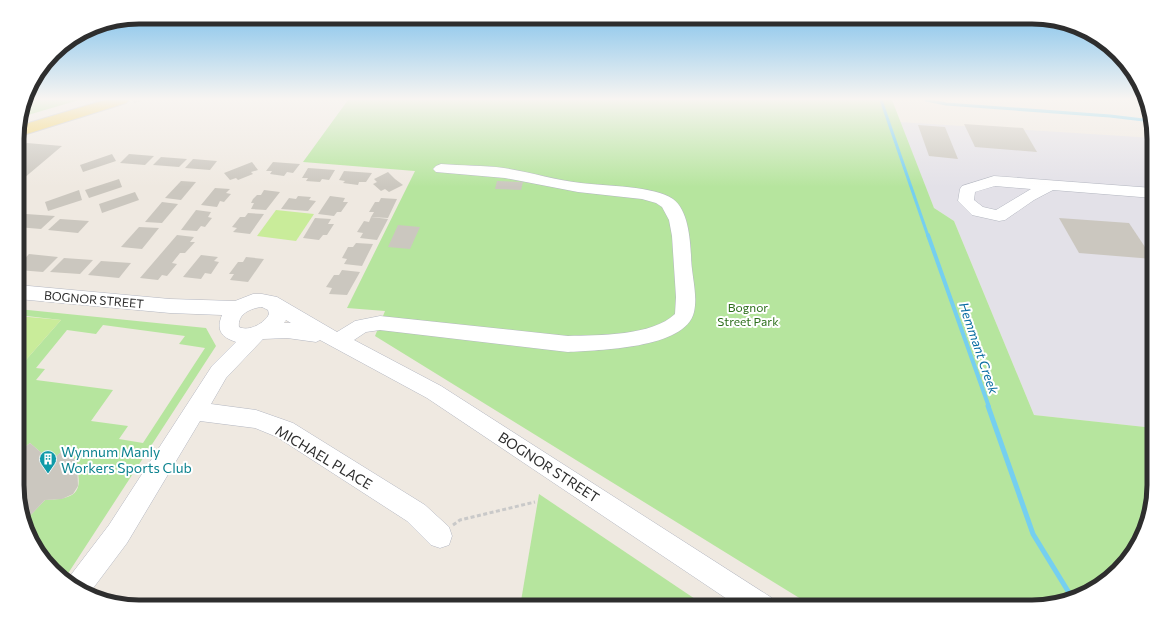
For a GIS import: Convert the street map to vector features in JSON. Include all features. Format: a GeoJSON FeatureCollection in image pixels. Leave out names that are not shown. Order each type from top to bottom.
{"type":"FeatureCollection","features":[{"type":"Feature","properties":{"kind":"street"},"geometry":{"type":"LineString","coordinates":[[334,340],[352,329],[365,324],[380,323],[568,344],[590,343],[652,335],[671,327],[683,317],[686,303],[682,274],[682,244],[675,213],[668,203],[657,198],[587,189],[504,173],[441,169]]}},
{"type":"Feature","properties":{"kind":"street"},"geometry":{"type":"LineString","coordinates":[[1052,185],[1147,193]]}},
{"type":"Feature","properties":{"kind":"street","name":"BOGNOR STREET"},"geometry":{"type":"LineString","coordinates":[[24,293],[170,306],[238,308],[248,303],[268,301],[334,340],[434,392],[753,600]]}},
{"type":"Feature","properties":{"kind":"street","name":"BOGNOR STREET"},"geometry":{"type":"LineString","coordinates":[[170,306],[204,315],[241,336],[294,330],[334,340]]}},
{"type":"Feature","properties":{"kind":"street"},"geometry":{"type":"LineString","coordinates":[[80,584],[118,534],[219,372],[277,320],[279,314],[277,306]]}},
{"type":"Feature","properties":{"kind":"street"},"geometry":{"type":"LineString","coordinates":[[219,372],[232,314],[238,308]]}},
{"type":"Feature","properties":{"kind":"street","name":"MICHAEL PLACE"},"geometry":{"type":"LineString","coordinates":[[194,411],[256,419],[285,430],[416,513],[440,536]]}},
{"type":"Feature","properties":{"kind":"path"},"geometry":{"type":"LineString","coordinates":[[440,536],[460,520],[535,502]]}},
{"type":"Feature","properties":{"kind":"shaded area"},"geometry":{"type":"Polygon","coordinates":[[[902,129],[1012,129],[1147,138],[1147,427],[1034,415],[954,221],[934,208],[902,129]]]}},
{"type":"Feature","properties":{"kind":"green space","name":"Bognor Street Park"},"geometry":{"type":"Polygon","coordinates":[[[327,129],[903,129],[934,208],[954,221],[1034,415],[1147,427],[1146,500],[1141,522],[1135,536],[1128,549],[1118,561],[1096,581],[1069,594],[1054,598],[1039,600],[803,600],[375,336],[385,311],[347,308],[415,171],[303,162],[327,129]]]}},
{"type":"Feature","properties":{"kind":"green space"},"geometry":{"type":"Polygon","coordinates":[[[276,210],[314,214],[296,241],[257,236],[276,210]]]}},
{"type":"Feature","properties":{"kind":"green space"},"geometry":{"type":"Polygon","coordinates":[[[24,310],[206,328],[216,346],[67,575],[53,561],[39,542],[29,517],[45,500],[69,497],[76,491],[79,481],[77,461],[63,450],[51,461],[30,443],[24,448],[24,362],[61,320],[24,316],[24,310]],[[103,325],[96,334],[67,330],[36,368],[45,369],[36,380],[113,390],[91,421],[128,426],[119,439],[143,443],[205,348],[179,344],[185,336],[103,325]]]}},
{"type":"Feature","properties":{"kind":"green space"},"geometry":{"type":"Polygon","coordinates":[[[24,317],[61,320],[24,362],[24,317]]]}},
{"type":"Feature","properties":{"kind":"green space"},"geometry":{"type":"Polygon","coordinates":[[[539,494],[697,600],[521,600],[539,494]]]}},
{"type":"Feature","properties":{"kind":"building"},"geometry":{"type":"Polygon","coordinates":[[[919,129],[946,129],[958,159],[929,156],[919,129]]]}},
{"type":"Feature","properties":{"kind":"building"},"geometry":{"type":"Polygon","coordinates":[[[966,129],[1024,129],[1037,152],[975,147],[966,129]]]}},
{"type":"Feature","properties":{"kind":"building"},"geometry":{"type":"Polygon","coordinates":[[[27,143],[62,146],[24,178],[24,145],[27,143]]]}},
{"type":"Feature","properties":{"kind":"building"},"geometry":{"type":"Polygon","coordinates":[[[112,154],[116,161],[83,172],[80,165],[112,154]]]}},
{"type":"Feature","properties":{"kind":"building"},"geometry":{"type":"Polygon","coordinates":[[[129,154],[154,156],[145,165],[120,163],[129,154]]]}},
{"type":"Feature","properties":{"kind":"building"},"geometry":{"type":"Polygon","coordinates":[[[161,157],[187,159],[179,167],[153,165],[161,157]]]}},
{"type":"Feature","properties":{"kind":"building"},"geometry":{"type":"Polygon","coordinates":[[[193,159],[217,161],[210,170],[185,168],[193,159]]]}},
{"type":"Feature","properties":{"kind":"building"},"geometry":{"type":"Polygon","coordinates":[[[252,162],[258,170],[251,172],[253,174],[238,180],[236,178],[230,180],[224,173],[252,162]]]}},
{"type":"Feature","properties":{"kind":"building"},"geometry":{"type":"Polygon","coordinates":[[[273,162],[300,164],[293,173],[287,172],[284,176],[270,174],[272,171],[266,171],[273,162]]]}},
{"type":"Feature","properties":{"kind":"building"},"geometry":{"type":"Polygon","coordinates":[[[308,168],[335,170],[329,180],[322,179],[320,182],[306,181],[308,178],[302,178],[308,168]]]}},
{"type":"Feature","properties":{"kind":"building"},"geometry":{"type":"Polygon","coordinates":[[[344,171],[372,173],[366,182],[359,182],[358,185],[343,183],[345,181],[339,180],[344,171]]]}},
{"type":"Feature","properties":{"kind":"building"},"geometry":{"type":"Polygon","coordinates":[[[388,172],[403,185],[389,192],[385,189],[381,191],[373,184],[377,182],[374,179],[388,172]]]}},
{"type":"Feature","properties":{"kind":"building"},"geometry":{"type":"Polygon","coordinates":[[[119,179],[122,187],[89,198],[85,190],[119,179]]]}},
{"type":"Feature","properties":{"kind":"building"},"geometry":{"type":"Polygon","coordinates":[[[181,181],[196,182],[181,200],[165,198],[181,181]]]}},
{"type":"Feature","properties":{"kind":"building"},"geometry":{"type":"Polygon","coordinates":[[[497,181],[523,182],[521,190],[495,189],[497,181]]]}},
{"type":"Feature","properties":{"kind":"building"},"geometry":{"type":"Polygon","coordinates":[[[215,188],[230,189],[226,193],[231,194],[224,202],[220,201],[217,207],[201,205],[215,188]]]}},
{"type":"Feature","properties":{"kind":"building"},"geometry":{"type":"Polygon","coordinates":[[[79,190],[82,200],[48,211],[45,202],[79,190]]]}},
{"type":"Feature","properties":{"kind":"building"},"geometry":{"type":"Polygon","coordinates":[[[264,190],[280,192],[266,210],[251,209],[254,203],[251,203],[253,199],[257,195],[261,195],[264,190]]]}},
{"type":"Feature","properties":{"kind":"building"},"geometry":{"type":"Polygon","coordinates":[[[135,192],[139,200],[102,213],[99,204],[135,192]]]}},
{"type":"Feature","properties":{"kind":"building"},"geometry":{"type":"Polygon","coordinates":[[[298,196],[311,197],[309,200],[316,201],[308,211],[281,209],[289,198],[296,199],[298,196]]]}},
{"type":"Feature","properties":{"kind":"building"},"geometry":{"type":"Polygon","coordinates":[[[330,196],[345,198],[343,202],[348,202],[341,212],[337,212],[334,216],[318,214],[330,196]]]}},
{"type":"Feature","properties":{"kind":"building"},"geometry":{"type":"Polygon","coordinates":[[[381,198],[397,199],[388,218],[371,217],[374,212],[369,212],[375,202],[379,202],[381,198]]]}},
{"type":"Feature","properties":{"kind":"building"},"geometry":{"type":"Polygon","coordinates":[[[162,202],[178,204],[162,223],[145,222],[162,202]]]}},
{"type":"Feature","properties":{"kind":"building"},"geometry":{"type":"Polygon","coordinates":[[[196,210],[211,212],[208,217],[212,218],[205,227],[201,226],[197,231],[181,230],[196,210]]]}},
{"type":"Feature","properties":{"kind":"building"},"geometry":{"type":"Polygon","coordinates":[[[248,213],[264,214],[250,234],[233,232],[237,228],[232,227],[240,217],[245,217],[248,213]]]}},
{"type":"Feature","properties":{"kind":"building"},"geometry":{"type":"Polygon","coordinates":[[[26,214],[55,216],[41,229],[24,228],[24,216],[26,214]]]}},
{"type":"Feature","properties":{"kind":"building"},"geometry":{"type":"Polygon","coordinates":[[[371,217],[388,219],[377,240],[360,238],[363,233],[357,232],[364,221],[369,222],[371,217]]]}},
{"type":"Feature","properties":{"kind":"building"},"geometry":{"type":"Polygon","coordinates":[[[315,218],[331,219],[328,224],[334,224],[327,235],[323,235],[319,240],[303,238],[315,218]]]}},
{"type":"Feature","properties":{"kind":"building"},"geometry":{"type":"Polygon","coordinates":[[[1059,218],[1129,223],[1147,250],[1147,259],[1079,253],[1059,218]]]}},
{"type":"Feature","properties":{"kind":"building"},"geometry":{"type":"Polygon","coordinates":[[[60,219],[89,221],[78,233],[48,230],[60,219]]]}},
{"type":"Feature","properties":{"kind":"building"},"geometry":{"type":"Polygon","coordinates":[[[398,225],[420,227],[410,249],[388,247],[398,225]]]}},
{"type":"Feature","properties":{"kind":"building"},"geometry":{"type":"Polygon","coordinates":[[[139,227],[159,228],[142,249],[121,247],[139,227]]]}},
{"type":"Feature","properties":{"kind":"building"},"geometry":{"type":"Polygon","coordinates":[[[177,235],[194,237],[190,242],[195,242],[185,253],[180,253],[172,263],[177,264],[167,276],[162,275],[158,280],[140,278],[177,235]]]}},
{"type":"Feature","properties":{"kind":"building"},"geometry":{"type":"Polygon","coordinates":[[[356,243],[373,244],[362,266],[344,264],[347,259],[342,258],[348,247],[353,247],[356,243]]]}},
{"type":"Feature","properties":{"kind":"building"},"geometry":{"type":"Polygon","coordinates":[[[29,254],[58,257],[43,272],[24,270],[24,259],[29,254]]]}},
{"type":"Feature","properties":{"kind":"building"},"geometry":{"type":"Polygon","coordinates":[[[201,255],[218,257],[214,261],[219,262],[211,274],[205,273],[201,279],[183,277],[201,255]]]}},
{"type":"Feature","properties":{"kind":"building"},"geometry":{"type":"Polygon","coordinates":[[[246,257],[264,259],[248,282],[230,280],[234,274],[229,274],[238,262],[243,262],[246,257]]]}},
{"type":"Feature","properties":{"kind":"building"},"geometry":{"type":"Polygon","coordinates":[[[64,258],[93,260],[80,274],[50,272],[64,258]]]}},
{"type":"Feature","properties":{"kind":"building"},"geometry":{"type":"Polygon","coordinates":[[[101,261],[131,263],[119,278],[88,275],[101,261]]]}},
{"type":"Feature","properties":{"kind":"building"},"geometry":{"type":"Polygon","coordinates":[[[342,270],[360,272],[347,295],[329,294],[332,288],[326,287],[334,275],[339,275],[342,270]]]}},
{"type":"Feature","properties":{"kind":"building","name":"Wynnum Manly Workers Sports Club"},"geometry":{"type":"Polygon","coordinates":[[[30,443],[51,461],[63,450],[77,461],[78,486],[73,494],[62,499],[45,500],[29,517],[25,500],[24,448],[30,443]]]}},
{"type":"Feature","properties":{"kind":"waterway","name":"Hemmant Creek"},"geometry":{"type":"LineString","coordinates":[[891,129],[928,236]]}},
{"type":"Feature","properties":{"kind":"waterway","name":"Hemmant Creek"},"geometry":{"type":"LineString","coordinates":[[928,235],[989,407]]}},
{"type":"Feature","properties":{"kind":"waterway","name":"Hemmant Creek"},"geometry":{"type":"LineString","coordinates":[[988,406],[1033,534],[1070,594]]}},
{"type":"Feature","properties":{"kind":"place","name":"Wynnum Manly Workers Sports Club"},"geometry":{"type":"Point","coordinates":[48,474]}}]}
